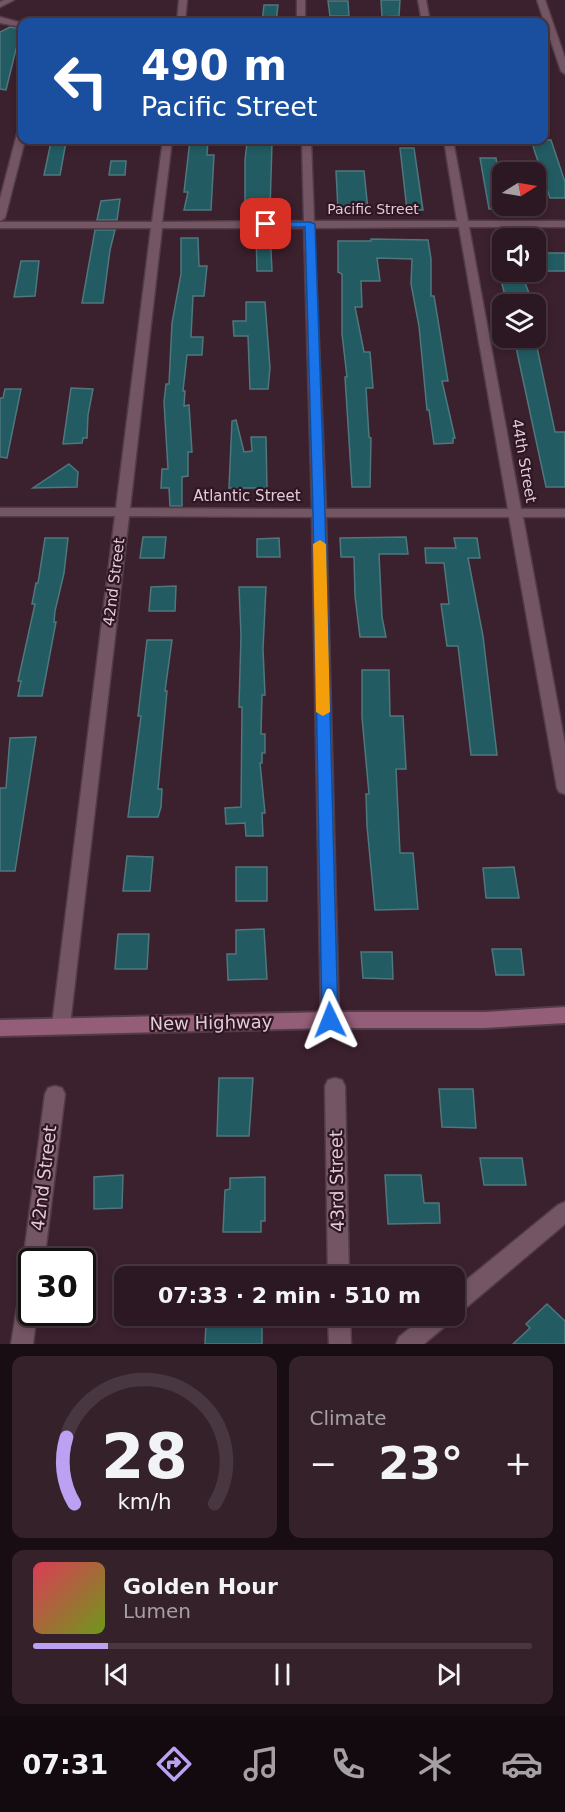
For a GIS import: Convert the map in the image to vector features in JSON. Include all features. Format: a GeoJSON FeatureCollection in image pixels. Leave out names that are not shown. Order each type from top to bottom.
{"type":"FeatureCollection","features":[{"type":"Feature","properties":{"kind":"main road","name":"New Highway"},"geometry":{"type":"LineString","coordinates":[[0,1029],[61,1025],[330,1020],[484,1020],[565,1015]]}},
{"type":"Feature","properties":{"kind":"street"},"geometry":{"type":"LineString","coordinates":[[0,5],[10,0]]}},
{"type":"Feature","properties":{"kind":"street"},"geometry":{"type":"LineString","coordinates":[[181,18],[183,0]]}},
{"type":"Feature","properties":{"kind":"street"},"geometry":{"type":"LineString","coordinates":[[301,0],[302,18]]}},
{"type":"Feature","properties":{"kind":"street"},"geometry":{"type":"LineString","coordinates":[[422,0],[425,18]]}},
{"type":"Feature","properties":{"kind":"street"},"geometry":{"type":"LineString","coordinates":[[541,0],[547,18]]}},
{"type":"Feature","properties":{"kind":"street"},"geometry":{"type":"LineString","coordinates":[[0,20],[18,24]]}},
{"type":"Feature","properties":{"kind":"street"},"geometry":{"type":"LineString","coordinates":[[548,21],[565,70]]}},
{"type":"Feature","properties":{"kind":"street"},"geometry":{"type":"LineString","coordinates":[[548,39],[554,39]]}},
{"type":"Feature","properties":{"kind":"street"},"geometry":{"type":"LineString","coordinates":[[0,218],[19,144]]}},
{"type":"Feature","properties":{"kind":"street","name":"42nd Street"},"geometry":{"type":"LineString","coordinates":[[61,1025],[167,144]]}},
{"type":"Feature","properties":{"kind":"street"},"geometry":{"type":"LineString","coordinates":[[306,144],[319,513],[330,1020]]}},
{"type":"Feature","properties":{"kind":"street","name":"44th Street"},"geometry":{"type":"LineString","coordinates":[[449,144],[565,788]]}},
{"type":"Feature","properties":{"kind":"street","name":"Pacific Street"},"geometry":{"type":"LineString","coordinates":[[0,225],[565,224]]}},
{"type":"Feature","properties":{"kind":"street","name":"Atlantic Street"},"geometry":{"type":"LineString","coordinates":[[0,512],[565,513]]}},
{"type":"Feature","properties":{"kind":"street","name":"43rd Street"},"geometry":{"type":"LineString","coordinates":[[335,1086],[339,1266]]}},
{"type":"Feature","properties":{"kind":"street","name":"42nd Street"},"geometry":{"type":"LineString","coordinates":[[35,1248],[55,1094]]}},
{"type":"Feature","properties":{"kind":"street"},"geometry":{"type":"LineString","coordinates":[[465,1295],[565,1211]]}},
{"type":"Feature","properties":{"kind":"street"},"geometry":{"type":"LineString","coordinates":[[22,1344],[24,1326]]}},
{"type":"Feature","properties":{"kind":"street"},"geometry":{"type":"LineString","coordinates":[[339,1326],[340,1344]]}},
{"type":"Feature","properties":{"kind":"street"},"geometry":{"type":"LineString","coordinates":[[407,1344],[429,1326]]}},
{"type":"Feature","properties":{"kind":"building"},"geometry":{"type":"Polygon","coordinates":[[[381,0],[400,0],[399,16],[382,17],[381,0]]]}},
{"type":"Feature","properties":{"kind":"building"},"geometry":{"type":"Polygon","coordinates":[[[328,1],[348,1],[349,16],[330,16],[328,1]]]}},
{"type":"Feature","properties":{"kind":"building"},"geometry":{"type":"Polygon","coordinates":[[[264,5],[278,5],[276,18],[262,18],[264,5]]]}},
{"type":"Feature","properties":{"kind":"building"},"geometry":{"type":"Polygon","coordinates":[[[10,27],[18,28],[18,41],[6,90],[0,89],[0,32],[10,27]]]}},
{"type":"Feature","properties":{"kind":"building"},"geometry":{"type":"Polygon","coordinates":[[[548,140],[551,140],[565,182],[565,198],[550,198],[546,186],[546,162],[538,162],[532,144],[548,144],[548,140]]]}},
{"type":"Feature","properties":{"kind":"building"},"geometry":{"type":"Polygon","coordinates":[[[51,144],[66,144],[60,175],[44,175],[51,144]]]}},
{"type":"Feature","properties":{"kind":"building"},"geometry":{"type":"Polygon","coordinates":[[[190,144],[208,144],[207,155],[214,155],[211,210],[184,210],[188,192],[184,192],[190,144]]]}},
{"type":"Feature","properties":{"kind":"building"},"geometry":{"type":"Polygon","coordinates":[[[247,144],[272,144],[270,210],[245,210],[247,144]]]}},
{"type":"Feature","properties":{"kind":"building"},"geometry":{"type":"Polygon","coordinates":[[[400,148],[414,148],[423,210],[407,210],[400,148]]]}},
{"type":"Feature","properties":{"kind":"building"},"geometry":{"type":"Polygon","coordinates":[[[480,158],[496,158],[497,162],[492,162],[492,209],[489,209],[480,158]]]}},
{"type":"Feature","properties":{"kind":"building"},"geometry":{"type":"Polygon","coordinates":[[[111,161],[126,161],[125,175],[109,175],[111,161]]]}},
{"type":"Feature","properties":{"kind":"building"},"geometry":{"type":"Polygon","coordinates":[[[336,171],[364,171],[368,210],[338,210],[336,171]]]}},
{"type":"Feature","properties":{"kind":"building"},"geometry":{"type":"Polygon","coordinates":[[[120,199],[117,220],[97,220],[101,201],[120,199]]]}},
{"type":"Feature","properties":{"kind":"building"},"geometry":{"type":"Polygon","coordinates":[[[95,230],[115,230],[103,303],[82,303],[95,230]]]}},
{"type":"Feature","properties":{"kind":"building"},"geometry":{"type":"Polygon","coordinates":[[[256,230],[270,230],[272,271],[257,271],[256,230]]]}},
{"type":"Feature","properties":{"kind":"building"},"geometry":{"type":"Polygon","coordinates":[[[181,238],[198,238],[199,266],[207,266],[204,296],[193,296],[191,337],[203,337],[202,355],[187,355],[183,391],[185,391],[184,406],[189,405],[192,452],[188,452],[188,476],[182,477],[182,506],[170,506],[169,488],[161,488],[162,469],[168,469],[164,402],[166,384],[169,384],[172,323],[181,274],[181,238]]]}},
{"type":"Feature","properties":{"kind":"building"},"geometry":{"type":"Polygon","coordinates":[[[371,239],[428,240],[431,259],[431,296],[434,296],[448,381],[442,381],[455,438],[453,438],[453,443],[434,444],[429,410],[427,410],[419,326],[411,284],[412,259],[377,258],[380,281],[361,281],[362,307],[355,307],[364,352],[370,352],[373,388],[366,388],[369,437],[371,438],[370,487],[352,487],[345,377],[347,377],[342,334],[342,274],[338,272],[338,241],[371,241],[371,239]]]}},
{"type":"Feature","properties":{"kind":"building"},"geometry":{"type":"Polygon","coordinates":[[[546,253],[565,253],[565,271],[546,271],[546,253]]]}},
{"type":"Feature","properties":{"kind":"building"},"geometry":{"type":"Polygon","coordinates":[[[21,261],[39,261],[35,296],[14,297],[21,261]]]}},
{"type":"Feature","properties":{"kind":"building"},"geometry":{"type":"Polygon","coordinates":[[[502,282],[525,282],[529,294],[504,294],[502,282]]]}},
{"type":"Feature","properties":{"kind":"building"},"geometry":{"type":"Polygon","coordinates":[[[246,302],[265,302],[270,368],[268,389],[250,389],[248,336],[234,336],[233,321],[246,321],[246,302]]]}},
{"type":"Feature","properties":{"kind":"building"},"geometry":{"type":"Polygon","coordinates":[[[516,348],[537,348],[555,432],[565,432],[565,487],[546,487],[516,348]]]}},
{"type":"Feature","properties":{"kind":"building"},"geometry":{"type":"Polygon","coordinates":[[[71,388],[93,389],[88,415],[87,438],[83,438],[82,443],[63,444],[71,388]]]}},
{"type":"Feature","properties":{"kind":"building"},"geometry":{"type":"Polygon","coordinates":[[[5,389],[21,389],[7,458],[0,457],[0,398],[3,398],[5,389]]]}},
{"type":"Feature","properties":{"kind":"building"},"geometry":{"type":"Polygon","coordinates":[[[236,420],[244,452],[252,451],[251,437],[266,437],[267,488],[229,488],[232,421],[236,420]]]}},
{"type":"Feature","properties":{"kind":"building"},"geometry":{"type":"Polygon","coordinates":[[[69,464],[78,472],[77,487],[33,488],[69,464]]]}},
{"type":"Feature","properties":{"kind":"building"},"geometry":{"type":"Polygon","coordinates":[[[143,537],[166,537],[164,558],[140,558],[143,537]]]}},
{"type":"Feature","properties":{"kind":"building"},"geometry":{"type":"Polygon","coordinates":[[[406,537],[408,554],[379,554],[382,617],[386,637],[360,637],[355,596],[354,557],[341,557],[340,538],[406,537]]]}},
{"type":"Feature","properties":{"kind":"building"},"geometry":{"type":"Polygon","coordinates":[[[45,538],[68,538],[64,573],[55,611],[54,622],[56,622],[42,696],[18,696],[21,681],[18,681],[35,604],[32,604],[36,583],[38,583],[45,538]]]}},
{"type":"Feature","properties":{"kind":"building"},"geometry":{"type":"Polygon","coordinates":[[[279,538],[280,557],[257,557],[257,539],[279,538]]]}},
{"type":"Feature","properties":{"kind":"building"},"geometry":{"type":"Polygon","coordinates":[[[454,538],[477,538],[480,558],[468,558],[483,636],[497,755],[471,755],[458,646],[447,646],[441,604],[449,604],[444,563],[426,563],[425,548],[456,548],[454,538]]]}},
{"type":"Feature","properties":{"kind":"building"},"geometry":{"type":"Polygon","coordinates":[[[176,586],[175,611],[149,611],[151,587],[176,586]]]}},
{"type":"Feature","properties":{"kind":"building"},"geometry":{"type":"Polygon","coordinates":[[[239,587],[266,587],[263,649],[265,695],[262,695],[261,734],[265,734],[265,753],[262,753],[262,763],[260,763],[265,813],[262,813],[263,836],[246,836],[245,823],[226,824],[225,808],[241,807],[242,707],[239,707],[241,636],[239,587]]]}},
{"type":"Feature","properties":{"kind":"building"},"geometry":{"type":"Polygon","coordinates":[[[147,640],[172,640],[165,691],[167,691],[158,789],[162,789],[161,807],[158,817],[128,817],[141,716],[138,716],[147,640]]]}},
{"type":"Feature","properties":{"kind":"building"},"geometry":{"type":"Polygon","coordinates":[[[362,670],[389,670],[390,716],[403,716],[406,769],[396,769],[400,853],[413,853],[418,909],[375,910],[367,826],[366,794],[369,794],[362,717],[362,670]]]}},
{"type":"Feature","properties":{"kind":"building"},"geometry":{"type":"Polygon","coordinates":[[[36,737],[15,871],[0,871],[0,788],[6,788],[10,738],[36,737]]]}},
{"type":"Feature","properties":{"kind":"building"},"geometry":{"type":"Polygon","coordinates":[[[127,856],[153,857],[150,891],[123,891],[127,856]]]}},
{"type":"Feature","properties":{"kind":"building"},"geometry":{"type":"Polygon","coordinates":[[[236,867],[267,867],[267,901],[236,901],[236,867]]]}},
{"type":"Feature","properties":{"kind":"building"},"geometry":{"type":"Polygon","coordinates":[[[514,867],[519,898],[486,898],[483,868],[514,867]]]}},
{"type":"Feature","properties":{"kind":"building"},"geometry":{"type":"Polygon","coordinates":[[[264,929],[267,979],[228,980],[227,954],[236,954],[236,930],[264,929]]]}},
{"type":"Feature","properties":{"kind":"building"},"geometry":{"type":"Polygon","coordinates":[[[118,934],[149,934],[147,969],[115,969],[118,934]]]}},
{"type":"Feature","properties":{"kind":"building"},"geometry":{"type":"Polygon","coordinates":[[[492,949],[521,949],[524,975],[496,975],[492,949]]]}},
{"type":"Feature","properties":{"kind":"building"},"geometry":{"type":"Polygon","coordinates":[[[361,952],[392,952],[393,979],[363,978],[361,952]]]}},
{"type":"Feature","properties":{"kind":"building"},"geometry":{"type":"Polygon","coordinates":[[[219,1078],[253,1078],[249,1136],[217,1136],[219,1078]]]}},
{"type":"Feature","properties":{"kind":"building"},"geometry":{"type":"Polygon","coordinates":[[[439,1089],[473,1089],[476,1128],[442,1127],[439,1089]]]}},
{"type":"Feature","properties":{"kind":"building"},"geometry":{"type":"Polygon","coordinates":[[[480,1158],[522,1158],[526,1185],[484,1185],[480,1158]]]}},
{"type":"Feature","properties":{"kind":"building"},"geometry":{"type":"Polygon","coordinates":[[[123,1175],[122,1208],[94,1209],[94,1177],[123,1175]]]}},
{"type":"Feature","properties":{"kind":"building"},"geometry":{"type":"Polygon","coordinates":[[[385,1175],[421,1175],[424,1203],[439,1203],[440,1223],[388,1224],[385,1175]]]}},
{"type":"Feature","properties":{"kind":"building"},"geometry":{"type":"Polygon","coordinates":[[[265,1177],[265,1221],[261,1221],[261,1232],[223,1232],[225,1190],[230,1189],[230,1178],[265,1177]]]}},
{"type":"Feature","properties":{"kind":"building"},"geometry":{"type":"Polygon","coordinates":[[[547,1304],[565,1321],[565,1344],[513,1344],[530,1328],[526,1324],[547,1304]]]}},
{"type":"Feature","properties":{"kind":"building"},"geometry":{"type":"Polygon","coordinates":[[[206,1326],[262,1326],[262,1344],[205,1344],[206,1326]]]}},
{"type":"Feature","properties":{"kind":"slow traffic"},"geometry":{"type":"LineString","coordinates":[[320,544],[323,712]]}},
{"type":"Feature","properties":{"kind":"route"},"geometry":{"type":"LineString","coordinates":[[266,224],[310,224],[330,1020]]}}]}
